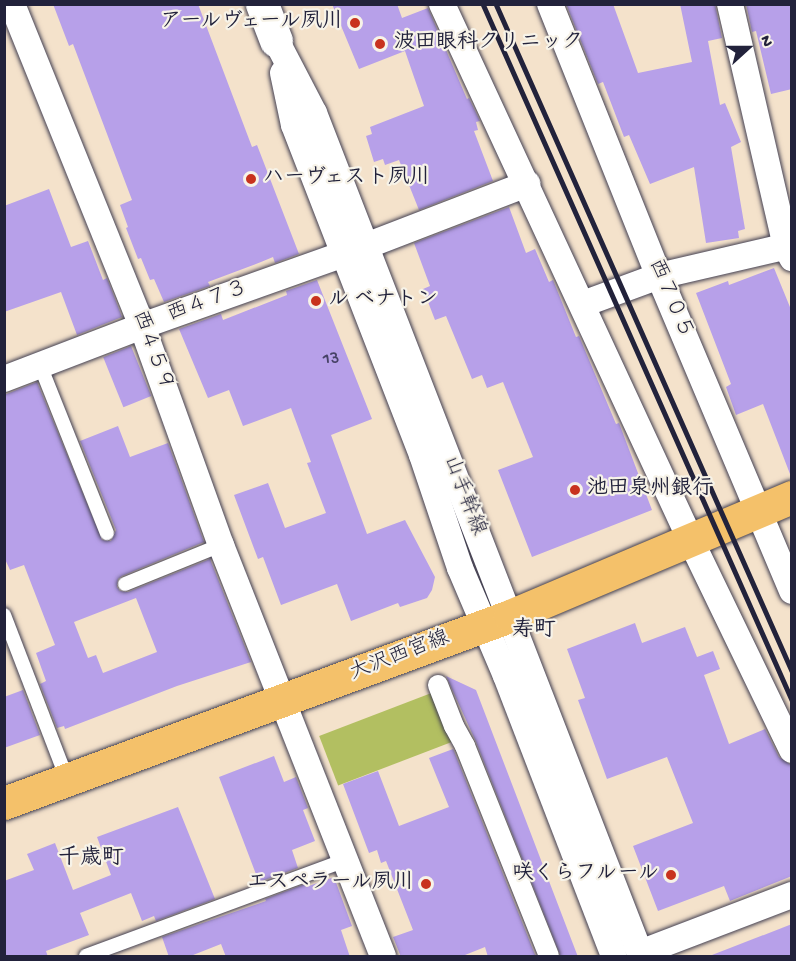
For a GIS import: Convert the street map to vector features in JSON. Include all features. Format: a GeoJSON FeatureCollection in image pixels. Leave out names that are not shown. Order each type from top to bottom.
{"type":"FeatureCollection","features":[{"type":"Feature","properties":{"kind":"main road","name":"大沢西宮線"},"geometry":{"type":"LineString","coordinates":[[4,803],[497,620],[792,497]]}},
{"type":"Feature","properties":{"kind":"street","name":"西４５９"},"geometry":{"type":"LineString","coordinates":[[12,4],[142,326],[221,545],[383,957]]}},
{"type":"Feature","properties":{"kind":"street","name":"山手幹線"},"geometry":{"type":"LineString","coordinates":[[262,4],[276,40],[294,125],[355,250],[460,568],[497,620],[640,955]]}},
{"type":"Feature","properties":{"kind":"street"},"geometry":{"type":"LineString","coordinates":[[442,4],[691,541],[792,750]]}},
{"type":"Feature","properties":{"kind":"street","name":"西７０５"},"geometry":{"type":"LineString","coordinates":[[550,4],[659,276],[792,591]]}},
{"type":"Feature","properties":{"kind":"street"},"geometry":{"type":"LineString","coordinates":[[583,304],[659,276],[790,250],[730,4]]}},
{"type":"Feature","properties":{"kind":"street","name":"西４７３"},"geometry":{"type":"LineString","coordinates":[[4,379],[527,184]]}},
{"type":"Feature","properties":{"kind":"street","name":"山手幹線"},"geometry":{"type":"LineString","coordinates":[[497,620],[614,957]]}},
{"type":"Feature","properties":{"kind":"street"},"geometry":{"type":"LineString","coordinates":[[438,685],[465,746],[549,957]]}},
{"type":"Feature","properties":{"kind":"street"},"geometry":{"type":"LineString","coordinates":[[640,955],[792,895]]}},
{"type":"Feature","properties":{"kind":"lane"},"geometry":{"type":"LineString","coordinates":[[40,365],[107,533]]}},
{"type":"Feature","properties":{"kind":"lane"},"geometry":{"type":"LineString","coordinates":[[125,584],[221,545]]}},
{"type":"Feature","properties":{"kind":"lane"},"geometry":{"type":"LineString","coordinates":[[4,615],[67,779]]}},
{"type":"Feature","properties":{"kind":"lane"},"geometry":{"type":"LineString","coordinates":[[86,957],[345,860]]}},
{"type":"Feature","properties":{"kind":"green space"},"geometry":{"type":"Polygon","coordinates":[[[434,692],[453,741],[338,786],[319,736],[434,692]]]}},
{"type":"Feature","properties":{"kind":"building"},"geometry":{"type":"Polygon","coordinates":[[[53,4],[198,4],[252,147],[257,145],[299,254],[275,263],[273,257],[208,282],[210,286],[164,302],[154,279],[150,280],[141,258],[138,259],[126,228],[128,227],[120,205],[132,200],[73,44],[69,46],[53,4]]]}},
{"type":"Feature","properties":{"kind":"building"},"geometry":{"type":"Polygon","coordinates":[[[332,4],[397,4],[402,18],[428,8],[467,99],[469,98],[480,121],[476,122],[478,130],[474,131],[493,181],[419,210],[399,160],[385,165],[383,159],[374,162],[366,136],[372,134],[370,127],[424,106],[405,51],[359,69],[332,4]]]}},
{"type":"Feature","properties":{"kind":"building"},"geometry":{"type":"Polygon","coordinates":[[[566,4],[613,4],[638,73],[692,62],[680,4],[715,4],[722,38],[708,41],[720,105],[725,103],[741,142],[731,147],[745,229],[738,231],[739,238],[706,243],[694,167],[650,184],[629,135],[624,137],[603,82],[598,84],[566,4]]]}},
{"type":"Feature","properties":{"kind":"building"},"geometry":{"type":"Polygon","coordinates":[[[746,4],[792,4],[792,89],[771,94],[756,31],[752,32],[746,4]]]}},
{"type":"Feature","properties":{"kind":"building"},"geometry":{"type":"Polygon","coordinates":[[[49,189],[71,247],[88,241],[103,280],[107,278],[122,317],[77,335],[61,292],[4,312],[4,206],[49,189]]]}},
{"type":"Feature","properties":{"kind":"building"},"geometry":{"type":"Polygon","coordinates":[[[509,207],[526,253],[535,249],[549,282],[553,280],[616,424],[619,423],[652,510],[532,557],[498,470],[533,457],[503,382],[487,388],[482,375],[472,379],[446,316],[435,320],[423,289],[430,286],[414,243],[509,207]]]}},
{"type":"Feature","properties":{"kind":"building"},"geometry":{"type":"Polygon","coordinates":[[[774,268],[792,312],[790,474],[763,404],[736,415],[726,387],[731,384],[696,293],[728,281],[729,285],[774,268]]]}},
{"type":"Feature","properties":{"kind":"building"},"geometry":{"type":"Polygon","coordinates":[[[317,280],[372,419],[331,435],[367,534],[405,520],[435,577],[432,590],[427,598],[400,607],[398,603],[351,621],[337,584],[281,605],[263,557],[258,559],[234,495],[268,483],[285,528],[326,513],[307,463],[311,462],[291,408],[243,426],[229,390],[208,398],[179,329],[221,314],[223,320],[287,295],[286,291],[317,280]]]}},
{"type":"Feature","properties":{"kind":"building"},"geometry":{"type":"Polygon","coordinates":[[[131,346],[151,396],[123,407],[103,357],[131,346]]]}},
{"type":"Feature","properties":{"kind":"building"},"geometry":{"type":"Polygon","coordinates":[[[37,382],[102,540],[111,541],[116,530],[80,441],[118,426],[130,457],[168,443],[204,542],[122,576],[118,579],[117,587],[120,591],[128,592],[210,559],[251,662],[177,686],[65,729],[64,726],[57,728],[40,684],[46,681],[36,653],[55,645],[24,565],[10,570],[4,557],[4,395],[37,382]],[[136,598],[74,622],[88,658],[96,655],[103,673],[157,652],[136,598]]]}},
{"type":"Feature","properties":{"kind":"building"},"geometry":{"type":"Polygon","coordinates":[[[635,623],[642,643],[685,627],[697,657],[713,651],[720,669],[704,675],[729,744],[765,729],[779,757],[791,765],[792,876],[730,901],[724,886],[658,911],[633,846],[693,823],[667,757],[607,779],[578,700],[585,698],[567,649],[635,623]]]}},
{"type":"Feature","properties":{"kind":"building"},"geometry":{"type":"Polygon","coordinates":[[[446,676],[476,690],[578,957],[561,957],[476,742],[446,676]]]}},
{"type":"Feature","properties":{"kind":"building"},"geometry":{"type":"Polygon","coordinates":[[[23,690],[40,735],[4,748],[4,697],[23,690]]]}},
{"type":"Feature","properties":{"kind":"building"},"geometry":{"type":"Polygon","coordinates":[[[453,749],[536,957],[488,957],[485,947],[460,957],[401,957],[393,937],[413,930],[386,861],[381,863],[377,850],[369,853],[343,784],[378,771],[399,826],[449,807],[429,758],[453,749]]]}},
{"type":"Feature","properties":{"kind":"building"},"geometry":{"type":"Polygon","coordinates":[[[274,756],[284,782],[296,777],[308,808],[303,810],[315,841],[292,850],[298,868],[259,882],[219,777],[274,756]]]}},
{"type":"Feature","properties":{"kind":"building"},"geometry":{"type":"Polygon","coordinates":[[[178,807],[215,899],[156,921],[154,916],[142,921],[131,893],[80,913],[89,935],[46,951],[48,957],[4,957],[4,881],[34,870],[27,854],[55,843],[73,890],[111,875],[97,837],[178,807]]]}},
{"type":"Feature","properties":{"kind":"building"},"geometry":{"type":"Polygon","coordinates":[[[334,877],[352,926],[341,930],[350,957],[226,957],[221,944],[188,957],[169,957],[162,937],[266,901],[265,899],[305,884],[306,887],[334,877]]]}},
{"type":"Feature","properties":{"kind":"building"},"geometry":{"type":"Polygon","coordinates":[[[792,924],[792,957],[712,957],[712,955],[792,924]]]}},
{"type":"Feature","properties":{"kind":"railway"},"geometry":{"type":"LineString","coordinates":[[483,4],[792,700]]}},
{"type":"Feature","properties":{"kind":"railway"},"geometry":{"type":"LineString","coordinates":[[496,4],[792,671]]}},
{"type":"Feature","properties":{"kind":"place","name":"アールヴェール夙川"},"geometry":{"type":"Point","coordinates":[355,23]}},
{"type":"Feature","properties":{"kind":"place","name":"波田眼科クリニック"},"geometry":{"type":"Point","coordinates":[380,44]}},
{"type":"Feature","properties":{"kind":"place","name":"ハーヴェスト夙川"},"geometry":{"type":"Point","coordinates":[251,179]}},
{"type":"Feature","properties":{"kind":"place","name":"ル ベナトン"},"geometry":{"type":"Point","coordinates":[316,301]}},
{"type":"Feature","properties":{"kind":"place","name":"池田泉州銀行"},"geometry":{"type":"Point","coordinates":[575,490]}},
{"type":"Feature","properties":{"kind":"place","name":"咲くらフルール"},"geometry":{"type":"Point","coordinates":[671,875]}},
{"type":"Feature","properties":{"kind":"place","name":"エスペラール夙川"},"geometry":{"type":"Point","coordinates":[426,884]}},
{"type":"Feature","properties":{"kind":"district","name":"寿町"},"geometry":{"type":"Point","coordinates":[534,632]}},
{"type":"Feature","properties":{"kind":"district","name":"千歳町"},"geometry":{"type":"Point","coordinates":[91,860]}}]}
